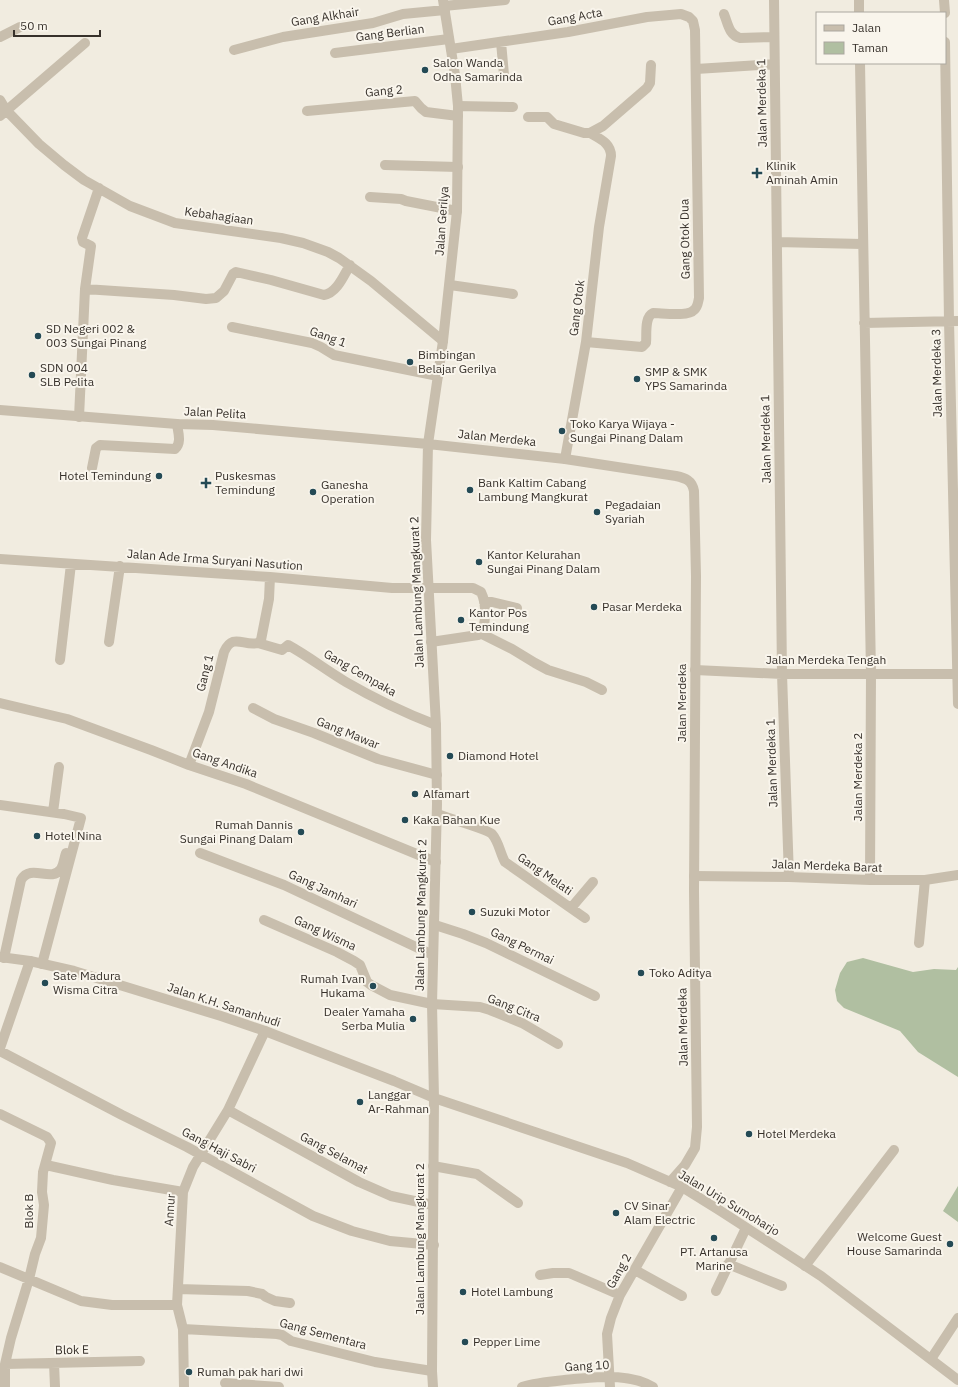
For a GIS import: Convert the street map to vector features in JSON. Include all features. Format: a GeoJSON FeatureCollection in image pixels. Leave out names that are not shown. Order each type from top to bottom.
{"type":"FeatureCollection","features":[{"type":"Feature","properties":{"kind":"street","name":"Gang Alkhair"},"geometry":{"type":"LineString","coordinates":[[234,50],[283,36],[373,22],[444,5],[505,0]]}},
{"type":"Feature","properties":{"kind":"street","name":"Jalan Merdeka 1"},"geometry":{"type":"LineString","coordinates":[[774,0],[782,674],[789,877]]}},
{"type":"Feature","properties":{"kind":"street"},"geometry":{"type":"LineString","coordinates":[[859,0],[859,12]]}},
{"type":"Feature","properties":{"kind":"street"},"geometry":{"type":"LineString","coordinates":[[944,0],[944,12]]}},
{"type":"Feature","properties":{"kind":"street","name":"Jalan Gerilya"},"geometry":{"type":"LineString","coordinates":[[428,444],[450,286],[457,211],[458,106],[444,5]]}},
{"type":"Feature","properties":{"kind":"street","name":"Gang Acta"},"geometry":{"type":"LineString","coordinates":[[450,44],[501,42],[678,14],[690,17],[693,21],[695,30]]}},
{"type":"Feature","properties":{"kind":"street"},"geometry":{"type":"LineString","coordinates":[[724,14],[734,37],[774,38]]}},
{"type":"Feature","properties":{"kind":"street"},"geometry":{"type":"LineString","coordinates":[[0,38],[20,27]]}},
{"type":"Feature","properties":{"kind":"street","name":"Gang Otok Dua"},"geometry":{"type":"LineString","coordinates":[[586,342],[642,347],[646,342],[648,319],[650,314],[687,314],[694,310],[698,305],[695,30]]}},
{"type":"Feature","properties":{"kind":"street"},"geometry":{"type":"LineString","coordinates":[[501,42],[504,75]]}},
{"type":"Feature","properties":{"kind":"street"},"geometry":{"type":"LineString","coordinates":[[3,113],[85,43]]}},
{"type":"Feature","properties":{"kind":"street","name":"Gang Berlian"},"geometry":{"type":"LineString","coordinates":[[335,53],[450,44]]}},
{"type":"Feature","properties":{"kind":"street"},"geometry":{"type":"LineString","coordinates":[[696,69],[774,64]]}},
{"type":"Feature","properties":{"kind":"street","name":"Jalan Merdeka 2"},"geometry":{"type":"LineString","coordinates":[[860,64],[862,244],[871,673],[870,880]]}},
{"type":"Feature","properties":{"kind":"street","name":"Jalan Merdeka 3"},"geometry":{"type":"LineString","coordinates":[[946,64],[954,321],[958,704]]}},
{"type":"Feature","properties":{"kind":"street"},"geometry":{"type":"LineString","coordinates":[[528,117],[548,117],[554,124],[584,133],[590,133],[603,126],[647,88],[650,82],[651,66]]}},
{"type":"Feature","properties":{"kind":"street","name":"Kebahagiaan"},"geometry":{"type":"LineString","coordinates":[[0,100],[3,113],[64,165],[130,206],[175,223],[281,238],[303,243],[328,252],[371,280],[443,341]]}},
{"type":"Feature","properties":{"kind":"street","name":"Gang 2"},"geometry":{"type":"LineString","coordinates":[[307,111],[415,101],[426,112],[458,116]]}},
{"type":"Feature","properties":{"kind":"street"},"geometry":{"type":"LineString","coordinates":[[458,106],[513,106]]}},
{"type":"Feature","properties":{"kind":"street","name":"Gang Otok"},"geometry":{"type":"LineString","coordinates":[[565,459],[586,342],[597,256],[599,227],[611,150],[608,146],[590,133]]}},
{"type":"Feature","properties":{"kind":"street"},"geometry":{"type":"LineString","coordinates":[[385,165],[458,167]]}},
{"type":"Feature","properties":{"kind":"street"},"geometry":{"type":"LineString","coordinates":[[79,417],[85,289],[91,246],[83,242],[82,238],[99,188]]}},
{"type":"Feature","properties":{"kind":"street"},"geometry":{"type":"LineString","coordinates":[[370,197],[401,199],[457,211]]}},
{"type":"Feature","properties":{"kind":"street"},"geometry":{"type":"LineString","coordinates":[[777,242],[862,244]]}},
{"type":"Feature","properties":{"kind":"street"},"geometry":{"type":"LineString","coordinates":[[85,289],[206,299],[216,298],[224,291],[233,274],[240,272],[316,294],[328,295],[338,285],[350,265]]}},
{"type":"Feature","properties":{"kind":"street"},"geometry":{"type":"LineString","coordinates":[[450,286],[513,294]]}},
{"type":"Feature","properties":{"kind":"street"},"geometry":{"type":"LineString","coordinates":[[864,323],[954,321]]}},
{"type":"Feature","properties":{"kind":"street","name":"Gang 1"},"geometry":{"type":"LineString","coordinates":[[232,327],[312,343],[334,356],[438,376]]}},
{"type":"Feature","properties":{"kind":"street","name":"Jalan Pelita"},"geometry":{"type":"LineString","coordinates":[[0,410],[79,417],[221,426],[428,444]]}},
{"type":"Feature","properties":{"kind":"street"},"geometry":{"type":"LineString","coordinates":[[92,468],[96,448],[100,445],[175,449],[178,447],[179,443],[177,424]]}},
{"type":"Feature","properties":{"kind":"street","name":"Jalan Merdeka"},"geometry":{"type":"LineString","coordinates":[[428,444],[565,459],[676,476],[689,480],[694,491],[694,876],[697,1127],[695,1148],[684,1166],[670,1182]]}},
{"type":"Feature","properties":{"kind":"street","name":"Jalan Lambung Mangkurat 2"},"geometry":{"type":"LineString","coordinates":[[428,444],[426,540],[436,725],[437,775],[435,925],[432,1004],[434,1098],[433,1387]]}},
{"type":"Feature","properties":{"kind":"street","name":"Jalan Ade Irma Suryani Nasution"},"geometry":{"type":"LineString","coordinates":[[0,559],[270,577],[392,588],[474,588],[481,592],[484,602]]}},
{"type":"Feature","properties":{"kind":"street"},"geometry":{"type":"LineString","coordinates":[[60,660],[71,564]]}},
{"type":"Feature","properties":{"kind":"street"},"geometry":{"type":"LineString","coordinates":[[109,642],[120,566]]}},
{"type":"Feature","properties":{"kind":"street"},"geometry":{"type":"LineString","coordinates":[[258,643],[261,640],[269,599],[270,577]]}},
{"type":"Feature","properties":{"kind":"street"},"geometry":{"type":"LineString","coordinates":[[431,642],[478,635],[484,624],[484,602],[492,602],[517,608]]}},
{"type":"Feature","properties":{"kind":"street"},"geometry":{"type":"LineString","coordinates":[[480,633],[512,649],[534,664],[602,690]]}},
{"type":"Feature","properties":{"kind":"street","name":"Gang 1"},"geometry":{"type":"LineString","coordinates":[[189,765],[209,712],[224,652],[228,645],[233,642],[258,643]]}},
{"type":"Feature","properties":{"kind":"street","name":"Gang Cempaka"},"geometry":{"type":"LineString","coordinates":[[258,643],[282,650],[288,645],[345,681],[374,697],[406,713],[436,725]]}},
{"type":"Feature","properties":{"kind":"street","name":"Jalan Merdeka Tengah"},"geometry":{"type":"LineString","coordinates":[[695,670],[782,674],[957,674]]}},
{"type":"Feature","properties":{"kind":"street","name":"Gang Andika"},"geometry":{"type":"LineString","coordinates":[[0,703],[67,719],[189,765],[246,784],[436,862]]}},
{"type":"Feature","properties":{"kind":"street","name":"Gang Mawar"},"geometry":{"type":"LineString","coordinates":[[252,708],[274,719],[314,733],[372,757],[437,775]]}},
{"type":"Feature","properties":{"kind":"street"},"geometry":{"type":"LineString","coordinates":[[53,812],[59,767]]}},
{"type":"Feature","properties":{"kind":"street"},"geometry":{"type":"LineString","coordinates":[[0,805],[81,817],[42,964]]}},
{"type":"Feature","properties":{"kind":"street","name":"Gang Melati"},"geometry":{"type":"LineString","coordinates":[[437,814],[491,833],[497,841],[500,852],[506,862],[585,918]]}},
{"type":"Feature","properties":{"kind":"street"},"geometry":{"type":"LineString","coordinates":[[2,957],[23,876],[32,872],[50,874],[58,871],[66,853]]}},
{"type":"Feature","properties":{"kind":"street","name":"Gang Jamhari"},"geometry":{"type":"LineString","coordinates":[[200,853],[284,885],[433,955]]}},
{"type":"Feature","properties":{"kind":"street","name":"Jalan Merdeka Barat"},"geometry":{"type":"LineString","coordinates":[[694,876],[925,880],[958,875]]}},
{"type":"Feature","properties":{"kind":"street"},"geometry":{"type":"LineString","coordinates":[[919,943],[925,880]]}},
{"type":"Feature","properties":{"kind":"street"},"geometry":{"type":"LineString","coordinates":[[571,908],[593,882]]}},
{"type":"Feature","properties":{"kind":"street","name":"Gang Wisma"},"geometry":{"type":"LineString","coordinates":[[264,920],[354,961],[362,970],[368,982],[382,992],[399,998],[432,1004]]}},
{"type":"Feature","properties":{"kind":"street","name":"Gang Permai"},"geometry":{"type":"LineString","coordinates":[[435,925],[486,943],[595,996]]}},
{"type":"Feature","properties":{"kind":"street","name":"Jalan K.H. Samanhudi"},"geometry":{"type":"LineString","coordinates":[[2,957],[30,961],[74,971],[266,1031],[434,1098]]}},
{"type":"Feature","properties":{"kind":"street"},"geometry":{"type":"LineString","coordinates":[[0,1048],[30,961]]}},
{"type":"Feature","properties":{"kind":"street","name":"Gang Citra"},"geometry":{"type":"LineString","coordinates":[[432,1004],[480,1007],[490,1010],[522,1023],[558,1044]]}},
{"type":"Feature","properties":{"kind":"street","name":"Annur"},"geometry":{"type":"LineString","coordinates":[[184,1387],[183,1329],[177,1305],[183,1192],[193,1167],[228,1110],[266,1031]]}},
{"type":"Feature","properties":{"kind":"street","name":"Gang Haji Sabri"},"geometry":{"type":"LineString","coordinates":[[0,1051],[201,1155],[313,1216],[390,1241],[434,1245]]}},
{"type":"Feature","properties":{"kind":"street","name":"Jalan Urip Sumoharjo"},"geometry":{"type":"LineString","coordinates":[[434,1098],[627,1163],[682,1187],[821,1276],[958,1380]]}},
{"type":"Feature","properties":{"kind":"street","name":"Gang Selamat"},"geometry":{"type":"LineString","coordinates":[[228,1110],[359,1182],[391,1196],[433,1205]]}},
{"type":"Feature","properties":{"kind":"street","name":"Blok B"},"geometry":{"type":"LineString","coordinates":[[0,1114],[47,1137],[51,1142],[42,1181],[44,1205],[43,1229],[34,1254],[29,1279]]}},
{"type":"Feature","properties":{"kind":"street"},"geometry":{"type":"LineString","coordinates":[[805,1266],[894,1150]]}},
{"type":"Feature","properties":{"kind":"street"},"geometry":{"type":"LineString","coordinates":[[46,1165],[113,1180],[183,1192]]}},
{"type":"Feature","properties":{"kind":"street"},"geometry":{"type":"LineString","coordinates":[[433,1166],[477,1174],[518,1203]]}},
{"type":"Feature","properties":{"kind":"street","name":"Gang 2"},"geometry":{"type":"LineString","coordinates":[[609,1382],[608,1334],[611,1318],[620,1295],[682,1187]]}},
{"type":"Feature","properties":{"kind":"street"},"geometry":{"type":"LineString","coordinates":[[716,1291],[746,1228]]}},
{"type":"Feature","properties":{"kind":"street"},"geometry":{"type":"LineString","coordinates":[[728,1264],[782,1286]]}},
{"type":"Feature","properties":{"kind":"street"},"geometry":{"type":"LineString","coordinates":[[0,1268],[81,1301],[112,1305],[177,1305]]}},
{"type":"Feature","properties":{"kind":"street"},"geometry":{"type":"LineString","coordinates":[[635,1270],[682,1296]]}},
{"type":"Feature","properties":{"kind":"street"},"geometry":{"type":"LineString","coordinates":[[540,1275],[569,1273],[620,1295]]}},
{"type":"Feature","properties":{"kind":"street"},"geometry":{"type":"LineString","coordinates":[[5,1387],[5,1364],[11,1338],[29,1279]]}},
{"type":"Feature","properties":{"kind":"street"},"geometry":{"type":"LineString","coordinates":[[178,1289],[248,1291],[262,1294],[275,1301],[290,1304]]}},
{"type":"Feature","properties":{"kind":"street"},"geometry":{"type":"LineString","coordinates":[[931,1359],[958,1318]]}},
{"type":"Feature","properties":{"kind":"street","name":"Gang Sementara"},"geometry":{"type":"LineString","coordinates":[[183,1329],[277,1334],[282,1335],[291,1341],[356,1357],[432,1371]]}},
{"type":"Feature","properties":{"kind":"street","name":"Blok E"},"geometry":{"type":"LineString","coordinates":[[5,1364],[140,1361]]}},
{"type":"Feature","properties":{"kind":"street"},"geometry":{"type":"LineString","coordinates":[[54,1364],[55,1387]]}},
{"type":"Feature","properties":{"kind":"street","name":"Gang 10"},"geometry":{"type":"LineString","coordinates":[[522,1387],[557,1380],[609,1382],[639,1381],[653,1387]]}},
{"type":"Feature","properties":{"kind":"street"},"geometry":{"type":"LineString","coordinates":[[224,1383],[279,1387]]}},
{"type":"Feature","properties":{"kind":"green space"},"geometry":{"type":"Polygon","coordinates":[[[863,958],[913,972],[934,969],[956,970],[958,967],[958,1077],[918,1052],[900,1031],[844,1008],[837,1001],[835,990],[840,973],[847,962],[863,958]]]}},
{"type":"Feature","properties":{"kind":"green space"},"geometry":{"type":"Polygon","coordinates":[[[958,1186],[958,1222],[943,1211],[958,1186]]]}},
{"type":"Feature","properties":{"kind":"place","name":"Salon Wanda Odha Samarinda"},"geometry":{"type":"Point","coordinates":[425,70]}},
{"type":"Feature","properties":{"kind":"place","name":"Klinik Aminah Amin"},"geometry":{"type":"Point","coordinates":[757,173]}},
{"type":"Feature","properties":{"kind":"place","name":"SD Negeri 002 & 003 Sungai Pinang"},"geometry":{"type":"Point","coordinates":[38,336]}},
{"type":"Feature","properties":{"kind":"place","name":"Bimbingan Belajar Gerilya"},"geometry":{"type":"Point","coordinates":[410,362]}},
{"type":"Feature","properties":{"kind":"place","name":"SDN 004 SLB Pelita"},"geometry":{"type":"Point","coordinates":[32,375]}},
{"type":"Feature","properties":{"kind":"place","name":"SMP & SMK YPS Samarinda"},"geometry":{"type":"Point","coordinates":[637,379]}},
{"type":"Feature","properties":{"kind":"place","name":"Toko Karya Wijaya - Sungai Pinang Dalam"},"geometry":{"type":"Point","coordinates":[562,431]}},
{"type":"Feature","properties":{"kind":"place","name":"Hotel Temindung"},"geometry":{"type":"Point","coordinates":[159,476]}},
{"type":"Feature","properties":{"kind":"place","name":"Puskesmas Temindung"},"geometry":{"type":"Point","coordinates":[206,483]}},
{"type":"Feature","properties":{"kind":"place","name":"Bank Kaltim Cabang Lambung Mangkurat"},"geometry":{"type":"Point","coordinates":[470,490]}},
{"type":"Feature","properties":{"kind":"place","name":"Ganesha Operation"},"geometry":{"type":"Point","coordinates":[313,492]}},
{"type":"Feature","properties":{"kind":"place","name":"Pegadaian Syariah"},"geometry":{"type":"Point","coordinates":[597,512]}},
{"type":"Feature","properties":{"kind":"place","name":"Kantor Kelurahan Sungai Pinang Dalam"},"geometry":{"type":"Point","coordinates":[479,562]}},
{"type":"Feature","properties":{"kind":"place","name":"Pasar Merdeka"},"geometry":{"type":"Point","coordinates":[594,607]}},
{"type":"Feature","properties":{"kind":"place","name":"Kantor Pos Temindung"},"geometry":{"type":"Point","coordinates":[461,620]}},
{"type":"Feature","properties":{"kind":"place","name":"Diamond Hotel"},"geometry":{"type":"Point","coordinates":[450,756]}},
{"type":"Feature","properties":{"kind":"place","name":"Alfamart"},"geometry":{"type":"Point","coordinates":[415,794]}},
{"type":"Feature","properties":{"kind":"place","name":"Kaka Bahan Kue"},"geometry":{"type":"Point","coordinates":[405,820]}},
{"type":"Feature","properties":{"kind":"place","name":"Rumah Dannis Sungai Pinang Dalam"},"geometry":{"type":"Point","coordinates":[301,832]}},
{"type":"Feature","properties":{"kind":"place","name":"Hotel Nina"},"geometry":{"type":"Point","coordinates":[37,836]}},
{"type":"Feature","properties":{"kind":"place","name":"Suzuki Motor"},"geometry":{"type":"Point","coordinates":[472,912]}},
{"type":"Feature","properties":{"kind":"place","name":"Toko Aditya"},"geometry":{"type":"Point","coordinates":[641,973]}},
{"type":"Feature","properties":{"kind":"place","name":"Sate Madura Wisma Citra"},"geometry":{"type":"Point","coordinates":[45,983]}},
{"type":"Feature","properties":{"kind":"place","name":"Rumah Ivan Hukama"},"geometry":{"type":"Point","coordinates":[373,986]}},
{"type":"Feature","properties":{"kind":"place","name":"Dealer Yamaha Serba Mulia"},"geometry":{"type":"Point","coordinates":[413,1019]}},
{"type":"Feature","properties":{"kind":"place","name":"Langgar Ar-Rahman"},"geometry":{"type":"Point","coordinates":[360,1102]}},
{"type":"Feature","properties":{"kind":"place","name":"Hotel Merdeka"},"geometry":{"type":"Point","coordinates":[749,1134]}},
{"type":"Feature","properties":{"kind":"place","name":"CV Sinar Alam Electric"},"geometry":{"type":"Point","coordinates":[616,1213]}},
{"type":"Feature","properties":{"kind":"place","name":"PT. Artanusa Marine"},"geometry":{"type":"Point","coordinates":[714,1238]}},
{"type":"Feature","properties":{"kind":"place","name":"Welcome Guest House Samarinda"},"geometry":{"type":"Point","coordinates":[950,1244]}},
{"type":"Feature","properties":{"kind":"place","name":"Hotel Lambung"},"geometry":{"type":"Point","coordinates":[463,1292]}},
{"type":"Feature","properties":{"kind":"place","name":"Pepper Lime"},"geometry":{"type":"Point","coordinates":[465,1342]}},
{"type":"Feature","properties":{"kind":"place","name":"Rumah pak hari dwi"},"geometry":{"type":"Point","coordinates":[189,1372]}}]}
